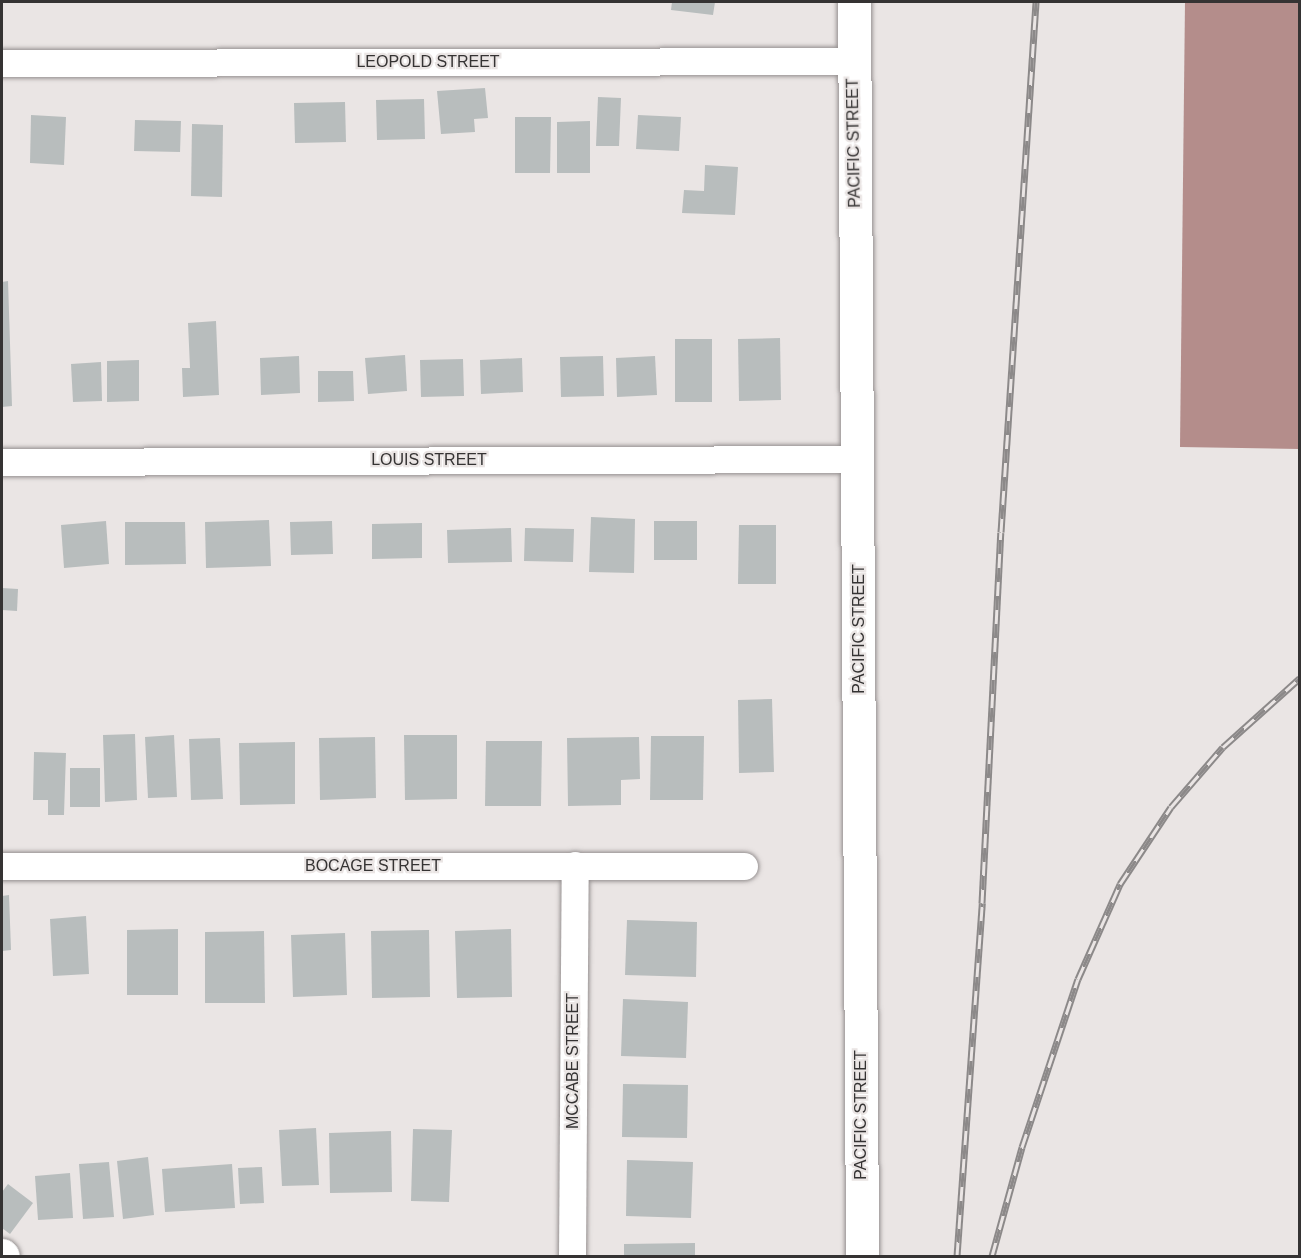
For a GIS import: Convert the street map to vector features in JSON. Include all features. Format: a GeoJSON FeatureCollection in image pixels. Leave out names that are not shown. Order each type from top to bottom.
{"type":"FeatureCollection","features":[{"type":"Feature","properties":{"kind":"street","name":"PACIFIC STREET"},"geometry":{"type":"LineString","coordinates":[[854,2],[862,1257]]}},
{"type":"Feature","properties":{"kind":"street","name":"LEOPOLD STREET"},"geometry":{"type":"LineString","coordinates":[[2,63],[854,61]]}},
{"type":"Feature","properties":{"kind":"street","name":"LOUIS STREET"},"geometry":{"type":"LineString","coordinates":[[2,462],[858,459]]}},
{"type":"Feature","properties":{"kind":"street","name":"BOCAGE STREET"},"geometry":{"type":"LineString","coordinates":[[2,866],[744,866]]}},
{"type":"Feature","properties":{"kind":"street","name":"MCCABE STREET"},"geometry":{"type":"LineString","coordinates":[[572,1257],[574,866]]}},
{"type":"Feature","properties":{"kind":"shaded area"},"geometry":{"type":"Polygon","coordinates":[[[1185,2],[1299,2],[1299,449],[1180,447],[1185,2]]]}},
{"type":"Feature","properties":{"kind":"building"},"geometry":{"type":"Polygon","coordinates":[[[672,2],[715,2],[713,15],[671,10],[672,2]]]}},
{"type":"Feature","properties":{"kind":"building"},"geometry":{"type":"Polygon","coordinates":[[[485,88],[488,118],[474,119],[475,132],[441,134],[437,91],[485,88]]]}},
{"type":"Feature","properties":{"kind":"building"},"geometry":{"type":"Polygon","coordinates":[[[598,97],[621,98],[619,146],[596,146],[598,97]]]}},
{"type":"Feature","properties":{"kind":"building"},"geometry":{"type":"Polygon","coordinates":[[[424,99],[425,139],[377,140],[376,100],[424,99]]]}},
{"type":"Feature","properties":{"kind":"building"},"geometry":{"type":"Polygon","coordinates":[[[345,102],[346,142],[295,143],[294,103],[345,102]]]}},
{"type":"Feature","properties":{"kind":"building"},"geometry":{"type":"Polygon","coordinates":[[[31,115],[66,117],[64,165],[30,163],[31,115]]]}},
{"type":"Feature","properties":{"kind":"building"},"geometry":{"type":"Polygon","coordinates":[[[638,115],[681,117],[679,151],[636,149],[638,115]]]}},
{"type":"Feature","properties":{"kind":"building"},"geometry":{"type":"Polygon","coordinates":[[[515,117],[551,117],[550,173],[515,173],[515,117]]]}},
{"type":"Feature","properties":{"kind":"building"},"geometry":{"type":"Polygon","coordinates":[[[135,120],[181,121],[180,152],[134,151],[135,120]]]}},
{"type":"Feature","properties":{"kind":"building"},"geometry":{"type":"Polygon","coordinates":[[[590,121],[590,173],[557,173],[557,122],[590,121]]]}},
{"type":"Feature","properties":{"kind":"building"},"geometry":{"type":"Polygon","coordinates":[[[192,124],[223,125],[222,197],[191,196],[192,124]]]}},
{"type":"Feature","properties":{"kind":"building"},"geometry":{"type":"Polygon","coordinates":[[[705,165],[738,167],[735,215],[682,213],[684,190],[704,191],[705,165]]]}},
{"type":"Feature","properties":{"kind":"building"},"geometry":{"type":"Polygon","coordinates":[[[8,281],[12,406],[2,407],[2,282],[8,281]]]}},
{"type":"Feature","properties":{"kind":"building"},"geometry":{"type":"Polygon","coordinates":[[[216,321],[219,395],[183,397],[182,368],[190,368],[188,323],[216,321]]]}},
{"type":"Feature","properties":{"kind":"building"},"geometry":{"type":"Polygon","coordinates":[[[780,338],[781,400],[739,401],[738,339],[780,338]]]}},
{"type":"Feature","properties":{"kind":"building"},"geometry":{"type":"Polygon","coordinates":[[[675,339],[712,339],[712,402],[675,402],[675,339]]]}},
{"type":"Feature","properties":{"kind":"building"},"geometry":{"type":"Polygon","coordinates":[[[405,355],[407,391],[368,394],[365,358],[405,355]]]}},
{"type":"Feature","properties":{"kind":"building"},"geometry":{"type":"Polygon","coordinates":[[[299,356],[300,393],[261,395],[260,358],[299,356]]]}},
{"type":"Feature","properties":{"kind":"building"},"geometry":{"type":"Polygon","coordinates":[[[603,356],[604,396],[561,397],[560,357],[603,356]]]}},
{"type":"Feature","properties":{"kind":"building"},"geometry":{"type":"Polygon","coordinates":[[[655,356],[657,395],[617,397],[616,358],[655,356]]]}},
{"type":"Feature","properties":{"kind":"building"},"geometry":{"type":"Polygon","coordinates":[[[522,358],[523,392],[481,394],[480,360],[522,358]]]}},
{"type":"Feature","properties":{"kind":"building"},"geometry":{"type":"Polygon","coordinates":[[[463,359],[464,396],[421,397],[420,360],[463,359]]]}},
{"type":"Feature","properties":{"kind":"building"},"geometry":{"type":"Polygon","coordinates":[[[139,360],[139,401],[107,402],[107,361],[139,360]]]}},
{"type":"Feature","properties":{"kind":"building"},"geometry":{"type":"Polygon","coordinates":[[[101,362],[102,401],[73,402],[71,364],[101,362]]]}},
{"type":"Feature","properties":{"kind":"building"},"geometry":{"type":"Polygon","coordinates":[[[318,371],[353,371],[354,401],[318,402],[318,371]]]}},
{"type":"Feature","properties":{"kind":"building"},"geometry":{"type":"Polygon","coordinates":[[[591,517],[635,519],[634,573],[589,572],[591,517]]]}},
{"type":"Feature","properties":{"kind":"building"},"geometry":{"type":"Polygon","coordinates":[[[269,520],[271,566],[206,568],[205,522],[269,520]]]}},
{"type":"Feature","properties":{"kind":"building"},"geometry":{"type":"Polygon","coordinates":[[[106,521],[109,564],[64,568],[61,525],[106,521]]]}},
{"type":"Feature","properties":{"kind":"building"},"geometry":{"type":"Polygon","coordinates":[[[332,521],[333,554],[291,555],[290,522],[332,521]]]}},
{"type":"Feature","properties":{"kind":"building"},"geometry":{"type":"Polygon","coordinates":[[[654,521],[697,521],[697,560],[654,560],[654,521]]]}},
{"type":"Feature","properties":{"kind":"building"},"geometry":{"type":"Polygon","coordinates":[[[125,522],[185,522],[186,564],[125,565],[125,522]]]}},
{"type":"Feature","properties":{"kind":"building"},"geometry":{"type":"Polygon","coordinates":[[[422,523],[422,558],[372,559],[372,524],[422,523]]]}},
{"type":"Feature","properties":{"kind":"building"},"geometry":{"type":"Polygon","coordinates":[[[739,525],[776,525],[776,584],[738,584],[739,525]]]}},
{"type":"Feature","properties":{"kind":"building"},"geometry":{"type":"Polygon","coordinates":[[[511,528],[512,562],[448,563],[447,530],[511,528]]]}},
{"type":"Feature","properties":{"kind":"building"},"geometry":{"type":"Polygon","coordinates":[[[525,528],[574,529],[573,562],[524,561],[525,528]]]}},
{"type":"Feature","properties":{"kind":"building"},"geometry":{"type":"Polygon","coordinates":[[[2,588],[18,589],[17,611],[2,610],[2,588]]]}},
{"type":"Feature","properties":{"kind":"building"},"geometry":{"type":"Polygon","coordinates":[[[772,699],[774,772],[739,773],[738,700],[772,699]]]}},
{"type":"Feature","properties":{"kind":"building"},"geometry":{"type":"Polygon","coordinates":[[[135,734],[137,800],[105,802],[103,735],[135,734]]]}},
{"type":"Feature","properties":{"kind":"building"},"geometry":{"type":"Polygon","coordinates":[[[174,735],[177,797],[148,798],[145,737],[174,735]]]}},
{"type":"Feature","properties":{"kind":"building"},"geometry":{"type":"Polygon","coordinates":[[[404,735],[457,735],[457,799],[405,800],[404,735]]]}},
{"type":"Feature","properties":{"kind":"building"},"geometry":{"type":"Polygon","coordinates":[[[651,736],[704,736],[703,800],[650,800],[651,736]]]}},
{"type":"Feature","properties":{"kind":"building"},"geometry":{"type":"Polygon","coordinates":[[[375,737],[376,798],[320,800],[319,738],[375,737]]]}},
{"type":"Feature","properties":{"kind":"building"},"geometry":{"type":"Polygon","coordinates":[[[639,737],[640,779],[621,780],[621,805],[568,806],[567,738],[639,737]]]}},
{"type":"Feature","properties":{"kind":"building"},"geometry":{"type":"Polygon","coordinates":[[[220,738],[223,799],[191,800],[189,739],[220,738]]]}},
{"type":"Feature","properties":{"kind":"building"},"geometry":{"type":"Polygon","coordinates":[[[486,741],[542,741],[541,806],[485,806],[486,741]]]}},
{"type":"Feature","properties":{"kind":"building"},"geometry":{"type":"Polygon","coordinates":[[[295,742],[295,804],[240,805],[239,743],[295,742]]]}},
{"type":"Feature","properties":{"kind":"building"},"geometry":{"type":"Polygon","coordinates":[[[34,752],[66,753],[64,815],[48,815],[48,800],[33,800],[34,752]]]}},
{"type":"Feature","properties":{"kind":"building"},"geometry":{"type":"Polygon","coordinates":[[[70,768],[100,768],[100,807],[70,807],[70,768]]]}},
{"type":"Feature","properties":{"kind":"building"},"geometry":{"type":"Polygon","coordinates":[[[9,895],[11,950],[2,951],[2,896],[9,895]]]}},
{"type":"Feature","properties":{"kind":"building"},"geometry":{"type":"Polygon","coordinates":[[[86,916],[89,974],[53,976],[50,919],[86,916]]]}},
{"type":"Feature","properties":{"kind":"building"},"geometry":{"type":"Polygon","coordinates":[[[627,920],[697,922],[696,977],[625,975],[627,920]]]}},
{"type":"Feature","properties":{"kind":"building"},"geometry":{"type":"Polygon","coordinates":[[[178,929],[178,995],[127,995],[127,930],[178,929]]]}},
{"type":"Feature","properties":{"kind":"building"},"geometry":{"type":"Polygon","coordinates":[[[511,929],[512,997],[457,998],[455,931],[511,929]]]}},
{"type":"Feature","properties":{"kind":"building"},"geometry":{"type":"Polygon","coordinates":[[[429,930],[430,997],[372,998],[371,931],[429,930]]]}},
{"type":"Feature","properties":{"kind":"building"},"geometry":{"type":"Polygon","coordinates":[[[264,931],[265,1003],[205,1003],[205,932],[264,931]]]}},
{"type":"Feature","properties":{"kind":"building"},"geometry":{"type":"Polygon","coordinates":[[[345,933],[347,995],[293,997],[291,935],[345,933]]]}},
{"type":"Feature","properties":{"kind":"building"},"geometry":{"type":"Polygon","coordinates":[[[623,999],[688,1002],[686,1058],[621,1056],[623,999]]]}},
{"type":"Feature","properties":{"kind":"building"},"geometry":{"type":"Polygon","coordinates":[[[623,1084],[688,1085],[687,1138],[622,1137],[623,1084]]]}},
{"type":"Feature","properties":{"kind":"building"},"geometry":{"type":"Polygon","coordinates":[[[316,1128],[319,1185],[282,1186],[279,1130],[316,1128]]]}},
{"type":"Feature","properties":{"kind":"building"},"geometry":{"type":"Polygon","coordinates":[[[413,1129],[452,1130],[449,1202],[411,1201],[413,1129]]]}},
{"type":"Feature","properties":{"kind":"building"},"geometry":{"type":"Polygon","coordinates":[[[391,1131],[392,1192],[330,1193],[329,1133],[391,1131]]]}},
{"type":"Feature","properties":{"kind":"building"},"geometry":{"type":"Polygon","coordinates":[[[148,1157],[154,1215],[123,1219],[117,1161],[148,1157]]]}},
{"type":"Feature","properties":{"kind":"building"},"geometry":{"type":"Polygon","coordinates":[[[627,1160],[693,1162],[691,1218],[626,1216],[627,1160]]]}},
{"type":"Feature","properties":{"kind":"building"},"geometry":{"type":"Polygon","coordinates":[[[109,1162],[114,1217],[83,1219],[79,1164],[109,1162]]]}},
{"type":"Feature","properties":{"kind":"building"},"geometry":{"type":"Polygon","coordinates":[[[232,1164],[235,1208],[165,1212],[162,1169],[232,1164]]]}},
{"type":"Feature","properties":{"kind":"building"},"geometry":{"type":"Polygon","coordinates":[[[262,1167],[264,1203],[240,1204],[238,1168],[262,1167]]]}},
{"type":"Feature","properties":{"kind":"building"},"geometry":{"type":"Polygon","coordinates":[[[70,1173],[73,1218],[38,1220],[35,1176],[70,1173]]]}},
{"type":"Feature","properties":{"kind":"building"},"geometry":{"type":"Polygon","coordinates":[[[8,1184],[33,1203],[10,1234],[2,1228],[2,1192],[8,1184]]]}},
{"type":"Feature","properties":{"kind":"building"},"geometry":{"type":"Polygon","coordinates":[[[695,1243],[695,1256],[624,1256],[624,1244],[695,1243]]]}},
{"type":"Feature","properties":{"kind":"railway"},"geometry":{"type":"LineString","coordinates":[[957,1256],[982,903],[1001,532],[1036,2]]}},
{"type":"Feature","properties":{"kind":"railway"},"geometry":{"type":"LineString","coordinates":[[992,1256],[1022,1147],[1078,979],[1120,884],[1171,807],[1223,747],[1300,678]]}}]}
